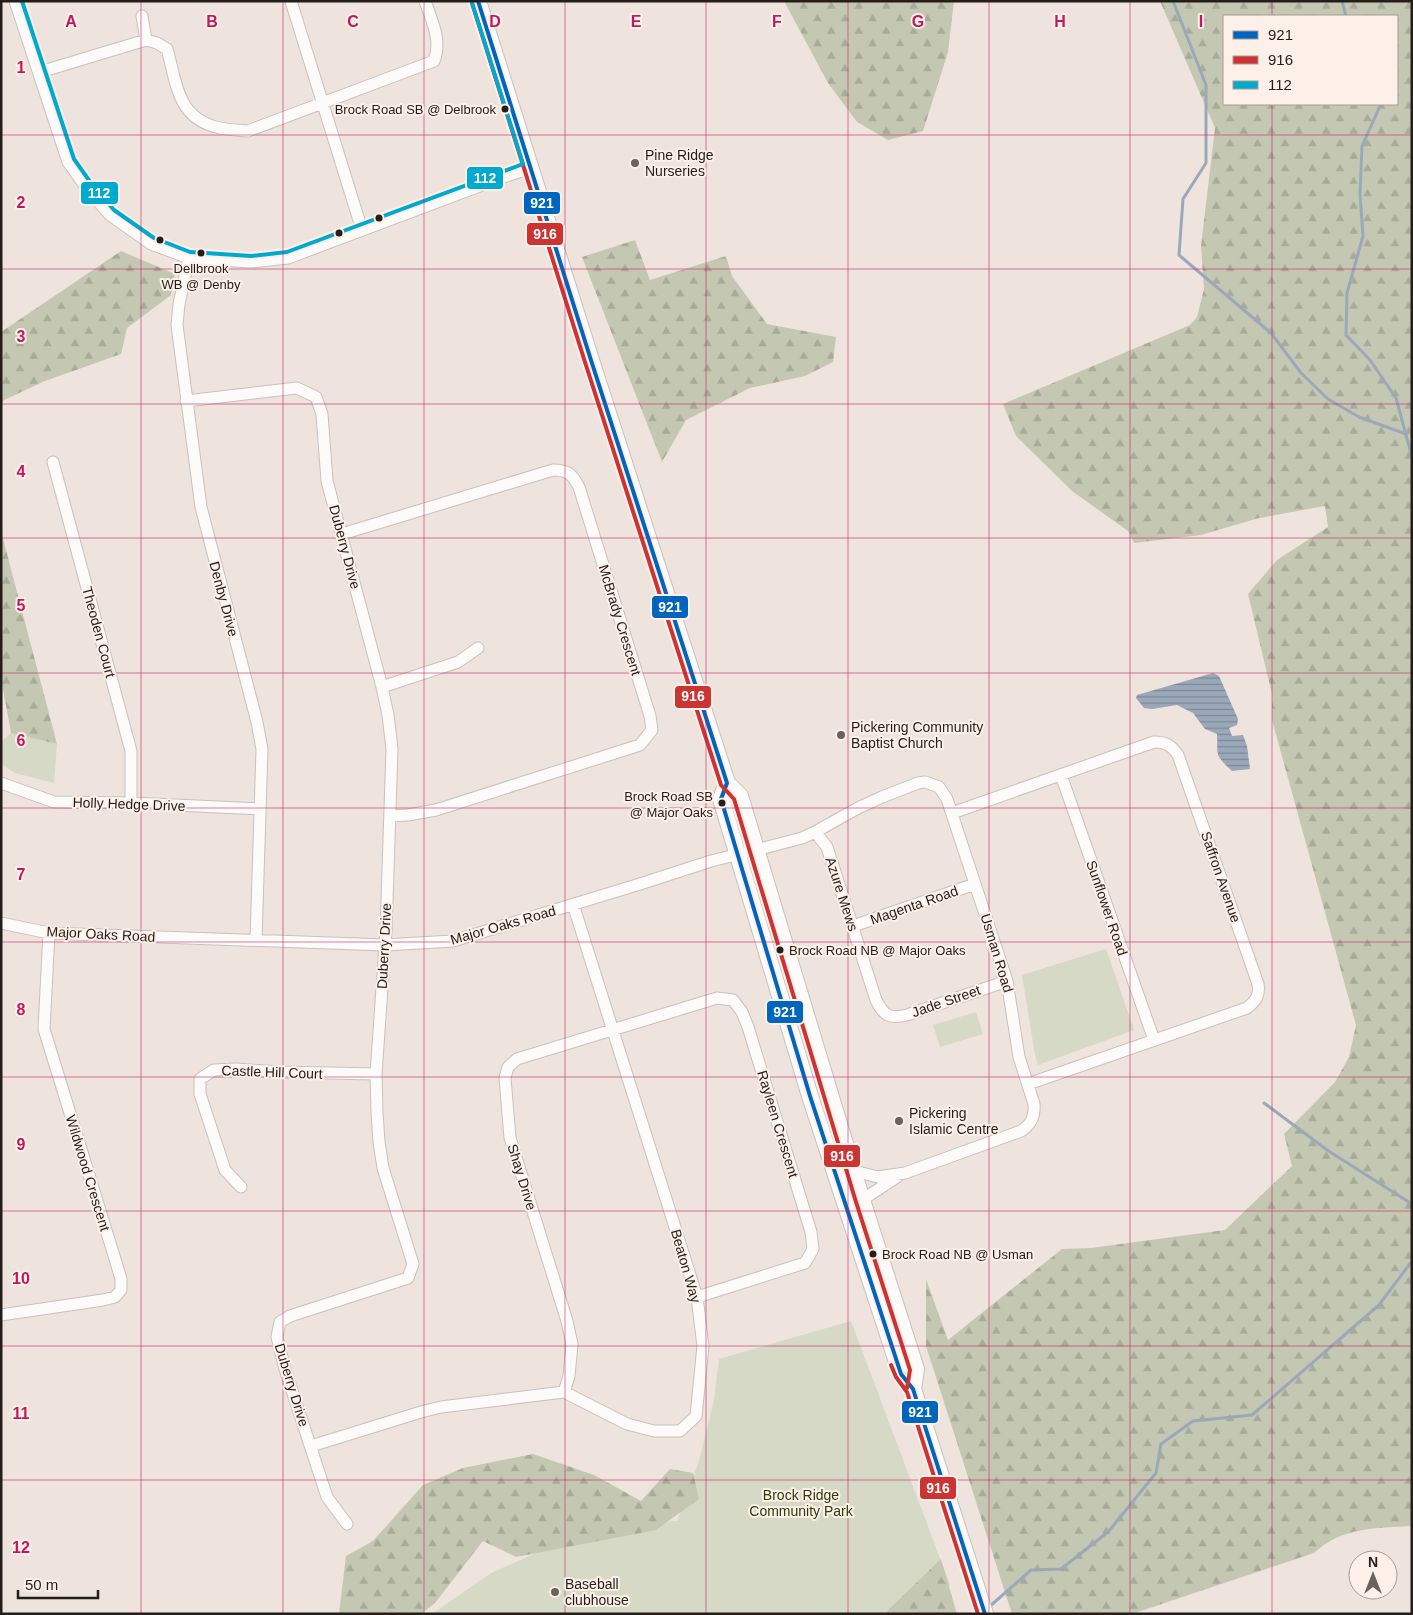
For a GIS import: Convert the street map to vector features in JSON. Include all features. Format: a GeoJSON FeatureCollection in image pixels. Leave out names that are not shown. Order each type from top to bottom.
{"type":"FeatureCollection","features":[{"type":"Feature","properties":{"kind":"main road"},"geometry":{"type":"LineString","coordinates":[[478,1],[727,783],[740,796],[862,1200],[916,1369],[913,1389]]}},
{"type":"Feature","properties":{"kind":"main road"},"geometry":{"type":"LineString","coordinates":[[727,783],[721,799],[838,1184],[900,1374],[913,1389],[985,1614]]}},
{"type":"Feature","properties":{"kind":"main road"},"geometry":{"type":"LineString","coordinates":[[838,1184],[862,1200]]}},
{"type":"Feature","properties":{"kind":"street"},"geometry":{"type":"LineString","coordinates":[[15,1],[40,72],[68,162],[88,190],[110,215],[151,244],[189,258],[251,262],[288,258],[531,168]]}},
{"type":"Feature","properties":{"kind":"street"},"geometry":{"type":"LineString","coordinates":[[291,1],[362,230]]}},
{"type":"Feature","properties":{"kind":"street"},"geometry":{"type":"LineString","coordinates":[[40,72],[146,40],[157,42],[167,49],[182,102],[188,112],[198,120],[219,128],[248,131],[434,61],[438,51],[436,33],[425,1]]}},
{"type":"Feature","properties":{"kind":"street"},"geometry":{"type":"LineString","coordinates":[[142,16],[146,40]]}},
{"type":"Feature","properties":{"kind":"street","name":"Denby Drive"},"geometry":{"type":"LineString","coordinates":[[189,258],[178,304],[177,325],[201,508],[255,713],[262,749],[256,940]]}},
{"type":"Feature","properties":{"kind":"street","name":"Duberry Drive"},"geometry":{"type":"LineString","coordinates":[[186,402],[297,388],[316,397],[322,414],[327,481],[388,715],[392,749],[391,816],[385,946],[376,1074],[379,1142],[383,1168],[413,1264],[408,1278],[290,1316],[280,1322],[277,1337],[285,1369],[327,1497],[346,1524]]}},
{"type":"Feature","properties":{"kind":"street","name":"Theoden Court"},"geometry":{"type":"LineString","coordinates":[[53,462],[131,752],[131,803]]}},
{"type":"Feature","properties":{"kind":"street","name":"McBrady Crescent"},"geometry":{"type":"LineString","coordinates":[[342,534],[553,470],[563,470],[573,477],[579,487],[650,716],[652,730],[640,745],[436,810],[391,816]]}},
{"type":"Feature","properties":{"kind":"street"},"geometry":{"type":"LineString","coordinates":[[382,687],[458,662],[478,648]]}},
{"type":"Feature","properties":{"kind":"street","name":"Saffron Avenue"},"geometry":{"type":"LineString","coordinates":[[952,814],[1154,742],[1167,743],[1173,747],[1182,764],[1259,990],[1254,1003],[1247,1008],[1028,1084]]}},
{"type":"Feature","properties":{"kind":"street","name":"Sunflower Road"},"geometry":{"type":"LineString","coordinates":[[1061,775],[1154,1040]]}},
{"type":"Feature","properties":{"kind":"street","name":"Usman Road"},"geometry":{"type":"LineString","coordinates":[[816,832],[858,808],[918,783],[925,782],[939,787],[947,799],[1007,981],[1019,1057],[1035,1111],[1028,1128],[1020,1132],[905,1173],[878,1177],[854,1171]]}},
{"type":"Feature","properties":{"kind":"street","name":"Holly Hedge Drive"},"geometry":{"type":"LineString","coordinates":[[1,783],[54,802],[131,803],[260,809]]}},
{"type":"Feature","properties":{"kind":"street","name":"Major Oaks Road"},"geometry":{"type":"LineString","coordinates":[[1,923],[49,933],[385,946],[453,941],[711,861],[816,832]]}},
{"type":"Feature","properties":{"kind":"street","name":"Azure Mews"},"geometry":{"type":"LineString","coordinates":[[816,832],[827,847],[876,1000],[880,1009],[885,1014]]}},
{"type":"Feature","properties":{"kind":"street","name":"Magenta Road"},"geometry":{"type":"LineString","coordinates":[[853,926],[975,884]]}},
{"type":"Feature","properties":{"kind":"street","name":"Beaton Way"},"geometry":{"type":"LineString","coordinates":[[564,1392],[627,1424],[654,1431],[680,1431],[696,1416],[703,1346],[697,1297],[573,904]]}},
{"type":"Feature","properties":{"kind":"street","name":"Wildwood Crescent"},"geometry":{"type":"LineString","coordinates":[[1,1315],[103,1300],[115,1297],[121,1290],[119,1273],[44,1029],[49,933]]}},
{"type":"Feature","properties":{"kind":"street","name":"Jade Street"},"geometry":{"type":"LineString","coordinates":[[885,1014],[890,1017],[907,1015],[1007,981]]}},
{"type":"Feature","properties":{"kind":"street","name":"Rayleen Crescent"},"geometry":{"type":"LineString","coordinates":[[612,1031],[717,998],[733,1000],[742,1012],[748,1027],[811,1232],[813,1249],[805,1262],[697,1297]]}},
{"type":"Feature","properties":{"kind":"street","name":"Shay Drive"},"geometry":{"type":"LineString","coordinates":[[564,1392],[569,1376],[572,1344],[568,1321],[510,1138],[505,1078],[508,1067],[517,1059],[612,1031]]}},
{"type":"Feature","properties":{"kind":"street","name":"Castle Hill Court"},"geometry":{"type":"LineString","coordinates":[[241,1187],[225,1170],[200,1094],[200,1079],[214,1070],[236,1069],[376,1074]]}},
{"type":"Feature","properties":{"kind":"street","name":"Usman Road"},"geometry":{"type":"LineString","coordinates":[[862,1200],[905,1173]]}},
{"type":"Feature","properties":{"kind":"street"},"geometry":{"type":"LineString","coordinates":[[311,1446],[441,1407],[564,1392]]}},
{"type":"Feature","properties":{"kind":"green space"},"geometry":{"type":"Polygon","coordinates":[[[784,1],[954,1],[948,52],[923,131],[888,140],[857,122],[828,83],[784,1]]]}},
{"type":"Feature","properties":{"kind":"green space"},"geometry":{"type":"Polygon","coordinates":[[[1160,1],[1412,1],[1412,1526],[1360,1530],[1336,1538],[1314,1553],[1132,1614],[1012,1614],[926,1346],[926,1279],[948,1340],[1062,1249],[1091,1248],[1225,1230],[1292,1166],[1284,1134],[1335,1082],[1349,1057],[1356,1025],[1272,720],[1272,694],[1248,594],[1277,560],[1328,527],[1325,506],[1259,518],[1201,535],[1134,543],[1128,531],[1072,491],[1016,436],[1003,404],[1190,325],[1197,317],[1204,289],[1201,246],[1215,128],[1160,1]]]}},
{"type":"Feature","properties":{"kind":"green space"},"geometry":{"type":"Polygon","coordinates":[[[635,240],[650,280],[726,256],[732,276],[767,324],[836,337],[833,362],[805,376],[750,388],[686,420],[662,462],[582,257],[635,240]]]}},
{"type":"Feature","properties":{"kind":"green space"},"geometry":{"type":"Polygon","coordinates":[[[121,251],[175,274],[171,295],[127,328],[121,354],[45,381],[4,400],[1,404],[1,332],[121,251]]]}},
{"type":"Feature","properties":{"kind":"green space"},"geometry":{"type":"Polygon","coordinates":[[[1,531],[57,744],[11,733],[1,678],[1,531]]]}},
{"type":"Feature","properties":{"kind":"green space"},"geometry":{"type":"Polygon","coordinates":[[[11,733],[57,744],[54,783],[15,773],[1,764],[1,742],[11,733]]]}},
{"type":"Feature","properties":{"kind":"green space"},"geometry":{"type":"Polygon","coordinates":[[[1106,949],[1134,1030],[1038,1065],[1022,975],[1106,949]]]}},
{"type":"Feature","properties":{"kind":"green space"},"geometry":{"type":"Polygon","coordinates":[[[976,1012],[983,1034],[940,1047],[933,1025],[976,1012]]]}},
{"type":"Feature","properties":{"kind":"green space","name":"Brock Ridge Community Park"},"geometry":{"type":"Polygon","coordinates":[[[851,1321],[950,1585],[909,1614],[432,1614],[491,1573],[593,1528],[677,1521],[699,1461],[714,1400],[719,1359],[851,1321]]]}},
{"type":"Feature","properties":{"kind":"green space"},"geometry":{"type":"Polygon","coordinates":[[[533,1454],[594,1475],[641,1501],[670,1469],[693,1473],[699,1499],[656,1530],[516,1557],[483,1541],[435,1603],[421,1614],[339,1614],[346,1556],[373,1541],[423,1485],[463,1468],[533,1454]]]}},
{"type":"Feature","properties":{"kind":"green space"},"geometry":{"type":"Polygon","coordinates":[[[941,1559],[957,1614],[884,1614],[941,1559]]]}},
{"type":"Feature","properties":{"kind":"water"},"geometry":{"type":"Polygon","coordinates":[[[1213,673],[1219,676],[1238,719],[1237,725],[1229,728],[1232,736],[1243,735],[1247,746],[1250,769],[1232,771],[1218,754],[1217,734],[1205,729],[1193,713],[1177,705],[1152,709],[1144,708],[1136,698],[1137,695],[1213,673]]]}},
{"type":"Feature","properties":{"kind":"waterway"},"geometry":{"type":"LineString","coordinates":[[1173,1],[1206,85],[1206,163],[1183,199],[1179,255],[1271,333],[1301,373],[1328,399],[1359,417],[1406,434]]}},
{"type":"Feature","properties":{"kind":"waterway"},"geometry":{"type":"LineString","coordinates":[[1342,1],[1346,15]]}},
{"type":"Feature","properties":{"kind":"waterway"},"geometry":{"type":"LineString","coordinates":[[1381,105],[1362,146],[1360,194],[1363,236],[1347,293],[1346,335],[1370,360],[1396,398],[1412,457]]}},
{"type":"Feature","properties":{"kind":"waterway"},"geometry":{"type":"LineString","coordinates":[[1264,1103],[1327,1150],[1412,1204]]}},
{"type":"Feature","properties":{"kind":"waterway"},"geometry":{"type":"LineString","coordinates":[[989,1607],[1031,1570],[1061,1569],[1108,1532],[1156,1473],[1161,1444],[1193,1421],[1252,1415],[1379,1305],[1412,1261]]}},
{"type":"Feature","properties":{"kind":"transit line","name":"112"},"geometry":{"type":"LineString","coordinates":[[22,1],[74,159],[93,186],[114,210],[154,238],[190,252],[251,256],[287,252],[523,164],[472,3]]}},
{"type":"Feature","properties":{"kind":"transit line","name":"921"},"geometry":{"type":"LineString","coordinates":[[478,1],[727,783],[721,799],[810,1096],[901,1374],[913,1389],[985,1614]]}},
{"type":"Feature","properties":{"kind":"transit line","name":"916"},"geometry":{"type":"LineString","coordinates":[[472,3],[721,785],[734,799],[856,1202],[910,1370],[907,1388]]}},
{"type":"Feature","properties":{"kind":"transit line","name":"916"},"geometry":{"type":"LineString","coordinates":[[891,1365],[896,1377],[907,1392],[978,1614]]}},
{"type":"Feature","properties":{"kind":"place","name":"Brock Road SB @ Delbrook"},"geometry":{"type":"Point","coordinates":[505,109]}},
{"type":"Feature","properties":{"kind":"place","name":"Pine Ridge Nurseries"},"geometry":{"type":"Point","coordinates":[635,163]}},
{"type":"Feature","properties":{"kind":"place","name":"Dellbrook WB @ Denby"},"geometry":{"type":"Point","coordinates":[201,253]}},
{"type":"Feature","properties":{"kind":"place","name":"Pickering Community Baptist Church"},"geometry":{"type":"Point","coordinates":[841,735]}},
{"type":"Feature","properties":{"kind":"place","name":"Brock Road SB @ Major Oaks"},"geometry":{"type":"Point","coordinates":[722,803]}},
{"type":"Feature","properties":{"kind":"place","name":"Brock Road NB @ Major Oaks"},"geometry":{"type":"Point","coordinates":[780,950]}},
{"type":"Feature","properties":{"kind":"place","name":"Pickering Islamic Centre"},"geometry":{"type":"Point","coordinates":[899,1121]}},
{"type":"Feature","properties":{"kind":"place","name":"Brock Road NB @ Usman"},"geometry":{"type":"Point","coordinates":[873,1254]}},
{"type":"Feature","properties":{"kind":"place","name":"Baseball clubhouse"},"geometry":{"type":"Point","coordinates":[555,1592]}}]}
